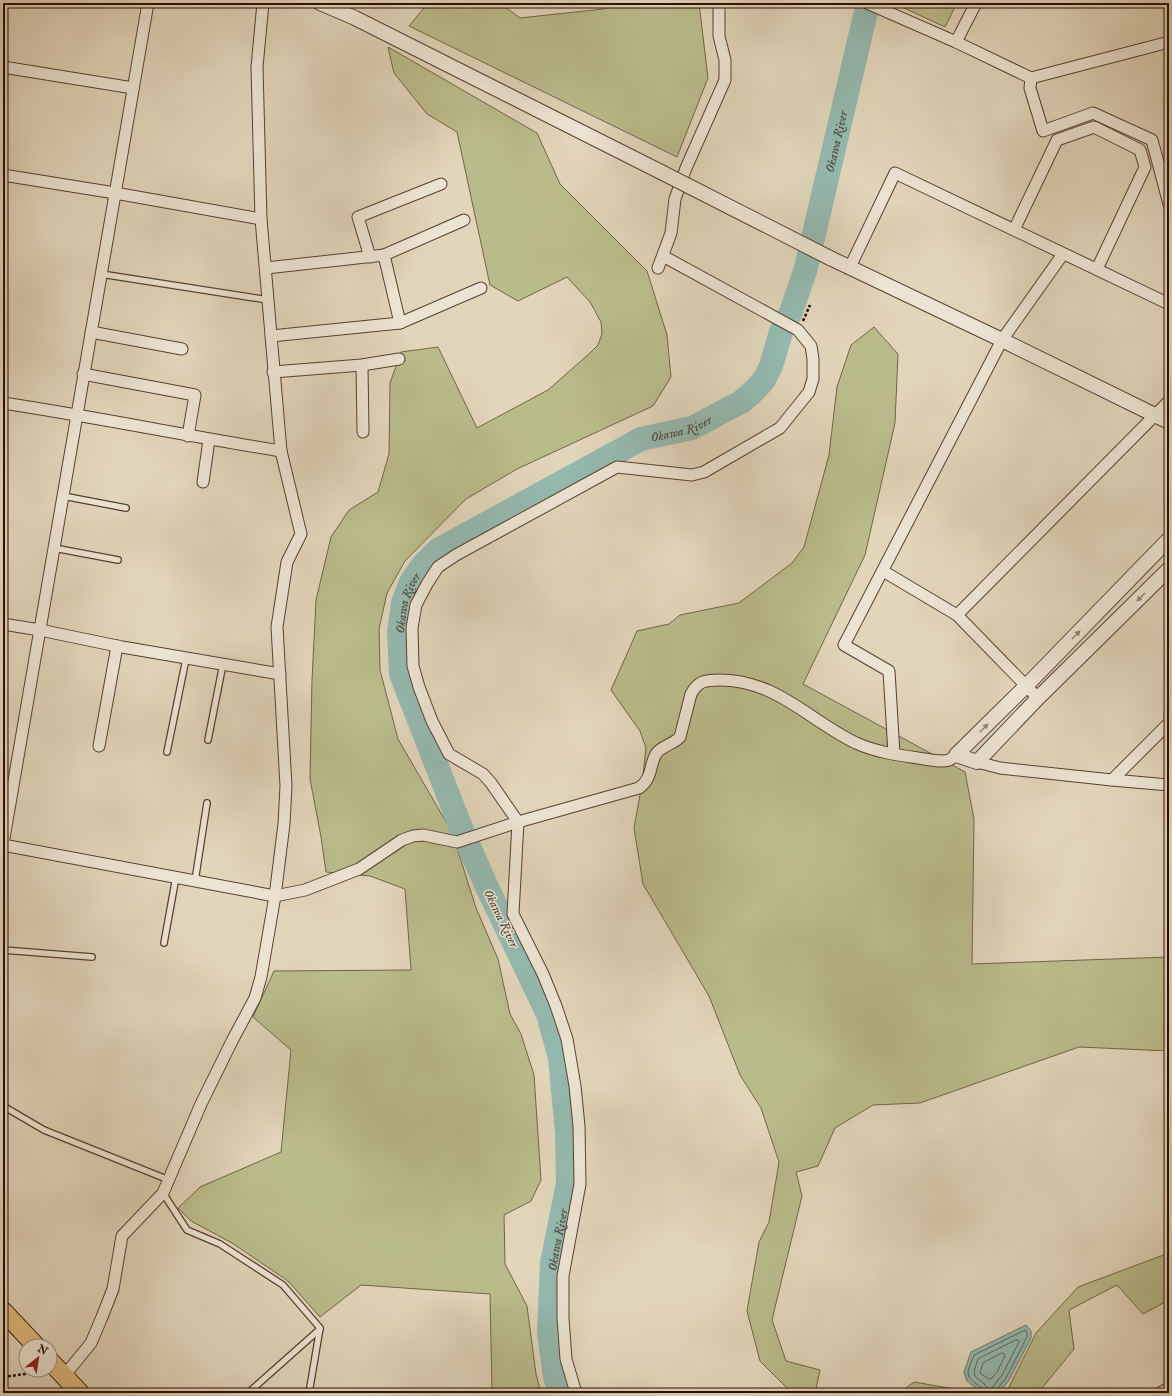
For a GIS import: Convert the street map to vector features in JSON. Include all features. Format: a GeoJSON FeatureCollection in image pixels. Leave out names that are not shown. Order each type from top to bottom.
{"type":"FeatureCollection","features":[{"type":"Feature","properties":{"kind":"main road"},"geometry":{"type":"LineString","coordinates":[[3,1311],[28,1338]]}},
{"type":"Feature","properties":{"kind":"main road"},"geometry":{"type":"LineString","coordinates":[[58,1369],[80,1393]]}},
{"type":"Feature","properties":{"kind":"street"},"geometry":{"type":"LineString","coordinates":[[148,3],[76,414],[3,845],[275,896],[304,890],[359,869],[402,840],[413,836],[423,834],[457,842],[518,822],[639,788],[648,778],[658,752],[680,737],[691,694],[694,688],[698,684],[712,680],[730,680],[781,696],[839,734],[870,749],[935,760],[949,760],[956,755],[1026,686],[1169,539]]}},
{"type":"Feature","properties":{"kind":"street"},"geometry":{"type":"LineString","coordinates":[[58,1366],[69,1370],[91,1343],[113,1289],[122,1236],[163,1193],[201,1104],[255,998],[261,977],[275,896],[284,824],[286,786],[277,627],[287,562],[301,534],[281,451],[261,219],[257,67],[263,3]]}},
{"type":"Feature","properties":{"kind":"street"},"geometry":{"type":"LineString","coordinates":[[320,3],[355,18],[830,258],[1169,422]]}},
{"type":"Feature","properties":{"kind":"street"},"geometry":{"type":"LineString","coordinates":[[658,268],[664,256],[671,233],[675,199],[686,168],[725,80],[725,60],[719,36],[719,3]]}},
{"type":"Feature","properties":{"kind":"street"},"geometry":{"type":"LineString","coordinates":[[956,42],[976,3]]}},
{"type":"Feature","properties":{"kind":"street"},"geometry":{"type":"LineString","coordinates":[[871,5],[956,42],[1031,78],[1169,42]]}},
{"type":"Feature","properties":{"kind":"street"},"geometry":{"type":"LineString","coordinates":[[3,67],[133,88]]}},
{"type":"Feature","properties":{"kind":"street"},"geometry":{"type":"LineString","coordinates":[[1031,78],[1030,88],[1043,131],[1093,113],[1152,140],[1169,204]]}},
{"type":"Feature","properties":{"kind":"street"},"geometry":{"type":"LineString","coordinates":[[1014,230],[1057,140],[1094,127],[1140,150],[1145,167],[1097,269]]}},
{"type":"Feature","properties":{"kind":"street"},"geometry":{"type":"LineString","coordinates":[[850,267],[895,173],[1169,304]]}},
{"type":"Feature","properties":{"kind":"street"},"geometry":{"type":"LineString","coordinates":[[3,175],[261,219]]}},
{"type":"Feature","properties":{"kind":"street"},"geometry":{"type":"LineString","coordinates":[[370,257],[358,217],[441,184]]}},
{"type":"Feature","properties":{"kind":"street"},"geometry":{"type":"LineString","coordinates":[[266,268],[384,255],[464,220]]}},
{"type":"Feature","properties":{"kind":"street"},"geometry":{"type":"LineString","coordinates":[[894,754],[889,671],[844,645],[1002,340],[1064,254]]}},
{"type":"Feature","properties":{"kind":"street"},"geometry":{"type":"LineString","coordinates":[[384,255],[400,323]]}},
{"type":"Feature","properties":{"kind":"street"},"geometry":{"type":"LineString","coordinates":[[576,1393],[566,1359],[563,1318],[563,1276],[580,1184],[579,1126],[575,1086],[567,1039],[543,974],[513,914],[518,822],[483,774],[449,754],[432,721],[413,666],[412,628],[416,605],[426,584],[438,567],[456,556],[617,467],[692,474],[704,472],[780,428],[809,392],[813,379],[813,359],[811,346],[795,328],[664,256]]}},
{"type":"Feature","properties":{"kind":"street"},"geometry":{"type":"LineString","coordinates":[[270,336],[400,323],[481,288]]}},
{"type":"Feature","properties":{"kind":"street"},"geometry":{"type":"LineString","coordinates":[[91,332],[182,349]]}},
{"type":"Feature","properties":{"kind":"street"},"geometry":{"type":"LineString","coordinates":[[273,372],[362,366],[399,359]]}},
{"type":"Feature","properties":{"kind":"street"},"geometry":{"type":"LineString","coordinates":[[362,366],[364,432]]}},
{"type":"Feature","properties":{"kind":"street"},"geometry":{"type":"LineString","coordinates":[[83,374],[195,395],[188,436]]}},
{"type":"Feature","properties":{"kind":"street"},"geometry":{"type":"LineString","coordinates":[[957,615],[1169,401]]}},
{"type":"Feature","properties":{"kind":"street"},"geometry":{"type":"LineString","coordinates":[[3,403],[76,414],[209,440],[281,451]]}},
{"type":"Feature","properties":{"kind":"street"},"geometry":{"type":"LineString","coordinates":[[203,482],[209,440]]}},
{"type":"Feature","properties":{"kind":"street"},"geometry":{"type":"LineString","coordinates":[[977,762],[1038,698],[1169,569]]}},
{"type":"Feature","properties":{"kind":"street"},"geometry":{"type":"LineString","coordinates":[[882,572],[957,615],[1038,698]]}},
{"type":"Feature","properties":{"kind":"street"},"geometry":{"type":"LineString","coordinates":[[3,624],[186,659],[280,674]]}},
{"type":"Feature","properties":{"kind":"street"},"geometry":{"type":"LineString","coordinates":[[99,746],[117,646]]}},
{"type":"Feature","properties":{"kind":"street"},"geometry":{"type":"LineString","coordinates":[[1112,780],[1169,723]]}},
{"type":"Feature","properties":{"kind":"street"},"geometry":{"type":"LineString","coordinates":[[956,755],[1000,768],[1169,785]]}},
{"type":"Feature","properties":{"kind":"street"},"geometry":{"type":"LineString","coordinates":[[1160,1393],[1169,1388]]}},
{"type":"Feature","properties":{"kind":"lane"},"geometry":{"type":"LineString","coordinates":[[101,274],[268,300]]}},
{"type":"Feature","properties":{"kind":"lane"},"geometry":{"type":"LineString","coordinates":[[63,496],[126,508]]}},
{"type":"Feature","properties":{"kind":"lane"},"geometry":{"type":"LineString","coordinates":[[54,548],[118,560]]}},
{"type":"Feature","properties":{"kind":"lane"},"geometry":{"type":"LineString","coordinates":[[167,752],[186,659]]}},
{"type":"Feature","properties":{"kind":"lane"},"geometry":{"type":"LineString","coordinates":[[208,740],[222,664]]}},
{"type":"Feature","properties":{"kind":"lane"},"geometry":{"type":"LineString","coordinates":[[195,881],[207,803]]}},
{"type":"Feature","properties":{"kind":"lane"},"geometry":{"type":"LineString","coordinates":[[164,943],[176,878]]}},
{"type":"Feature","properties":{"kind":"lane"},"geometry":{"type":"LineString","coordinates":[[3,950],[92,957]]}},
{"type":"Feature","properties":{"kind":"lane"},"geometry":{"type":"LineString","coordinates":[[3,1106],[44,1130],[169,1180]]}},
{"type":"Feature","properties":{"kind":"lane"},"geometry":{"type":"LineString","coordinates":[[163,1193],[187,1230],[220,1244],[283,1285],[320,1328]]}},
{"type":"Feature","properties":{"kind":"lane"},"geometry":{"type":"LineString","coordinates":[[248,1393],[320,1328]]}},
{"type":"Feature","properties":{"kind":"lane"},"geometry":{"type":"LineString","coordinates":[[309,1393],[320,1328]]}},
{"type":"Feature","properties":{"kind":"path"},"geometry":{"type":"LineString","coordinates":[[795,328],[810,305]]}},
{"type":"Feature","properties":{"kind":"path"},"geometry":{"type":"LineString","coordinates":[[3,1377],[18,1373]]}},
{"type":"Feature","properties":{"kind":"green space"},"geometry":{"type":"Polygon","coordinates":[[[428,3],[500,3],[520,18],[603,9],[616,3],[699,3],[708,78],[677,157],[409,26],[428,3]]]}},
{"type":"Feature","properties":{"kind":"green space"},"geometry":{"type":"Polygon","coordinates":[[[893,3],[957,3],[945,27],[893,3]]]}},
{"type":"Feature","properties":{"kind":"green space"},"geometry":{"type":"Polygon","coordinates":[[[388,47],[537,133],[560,184],[647,271],[667,335],[671,377],[653,406],[517,469],[466,499],[405,561],[387,593],[379,629],[380,670],[398,739],[452,832],[476,908],[498,959],[510,1014],[521,1034],[534,1075],[541,1180],[531,1201],[504,1215],[505,1264],[527,1306],[536,1374],[541,1393],[492,1393],[490,1294],[361,1285],[320,1317],[288,1281],[232,1243],[191,1221],[178,1208],[200,1187],[281,1152],[291,1050],[253,1017],[274,971],[411,970],[405,889],[370,876],[326,872],[310,779],[312,680],[316,600],[331,537],[349,510],[378,492],[389,454],[390,383],[401,352],[438,347],[477,428],[548,390],[598,345],[602,334],[601,322],[590,302],[567,277],[518,301],[490,285],[457,132],[427,114],[394,73],[388,47]]]}},
{"type":"Feature","properties":{"kind":"green space"},"geometry":{"type":"Polygon","coordinates":[[[874,327],[898,354],[895,423],[865,555],[803,684],[965,772],[974,819],[972,964],[1169,957],[1169,1051],[1079,1047],[920,1103],[873,1105],[835,1128],[818,1166],[796,1172],[802,1196],[772,1320],[786,1361],[820,1370],[816,1389],[807,1393],[792,1393],[760,1361],[747,1311],[759,1242],[769,1222],[779,1162],[761,1108],[740,1075],[709,996],[643,884],[634,828],[642,784],[646,748],[640,731],[611,690],[637,631],[669,624],[680,615],[739,603],[792,563],[804,547],[829,455],[837,387],[851,345],[874,327]]]}},
{"type":"Feature","properties":{"kind":"green space"},"geometry":{"type":"Polygon","coordinates":[[[1169,1253],[1169,1300],[1143,1314],[1117,1285],[1069,1310],[1074,1349],[1038,1393],[1006,1393],[1036,1333],[1078,1287],[1169,1253]]]}},
{"type":"Feature","properties":{"kind":"green space"},"geometry":{"type":"Polygon","coordinates":[[[914,1382],[960,1390],[965,1393],[899,1393],[914,1382]]]}},
{"type":"Feature","properties":{"kind":"water"},"geometry":{"type":"Polygon","coordinates":[[[1026,1325],[1031,1331],[1031,1338],[1009,1380],[999,1393],[982,1393],[967,1381],[964,1372],[971,1352],[1026,1325]]]}},
{"type":"Feature","properties":{"kind":"waterway","name":"Okawa River"},"geometry":{"type":"LineString","coordinates":[[560,1393],[555,1377],[549,1333],[552,1263],[568,1184],[567,1132],[560,1058],[548,1014],[487,887],[463,833],[401,674],[399,632],[403,603],[411,582],[422,566],[438,550],[641,439],[692,428],[741,402],[764,380],[771,366],[781,332],[791,312],[806,268],[868,3]]}}]}
